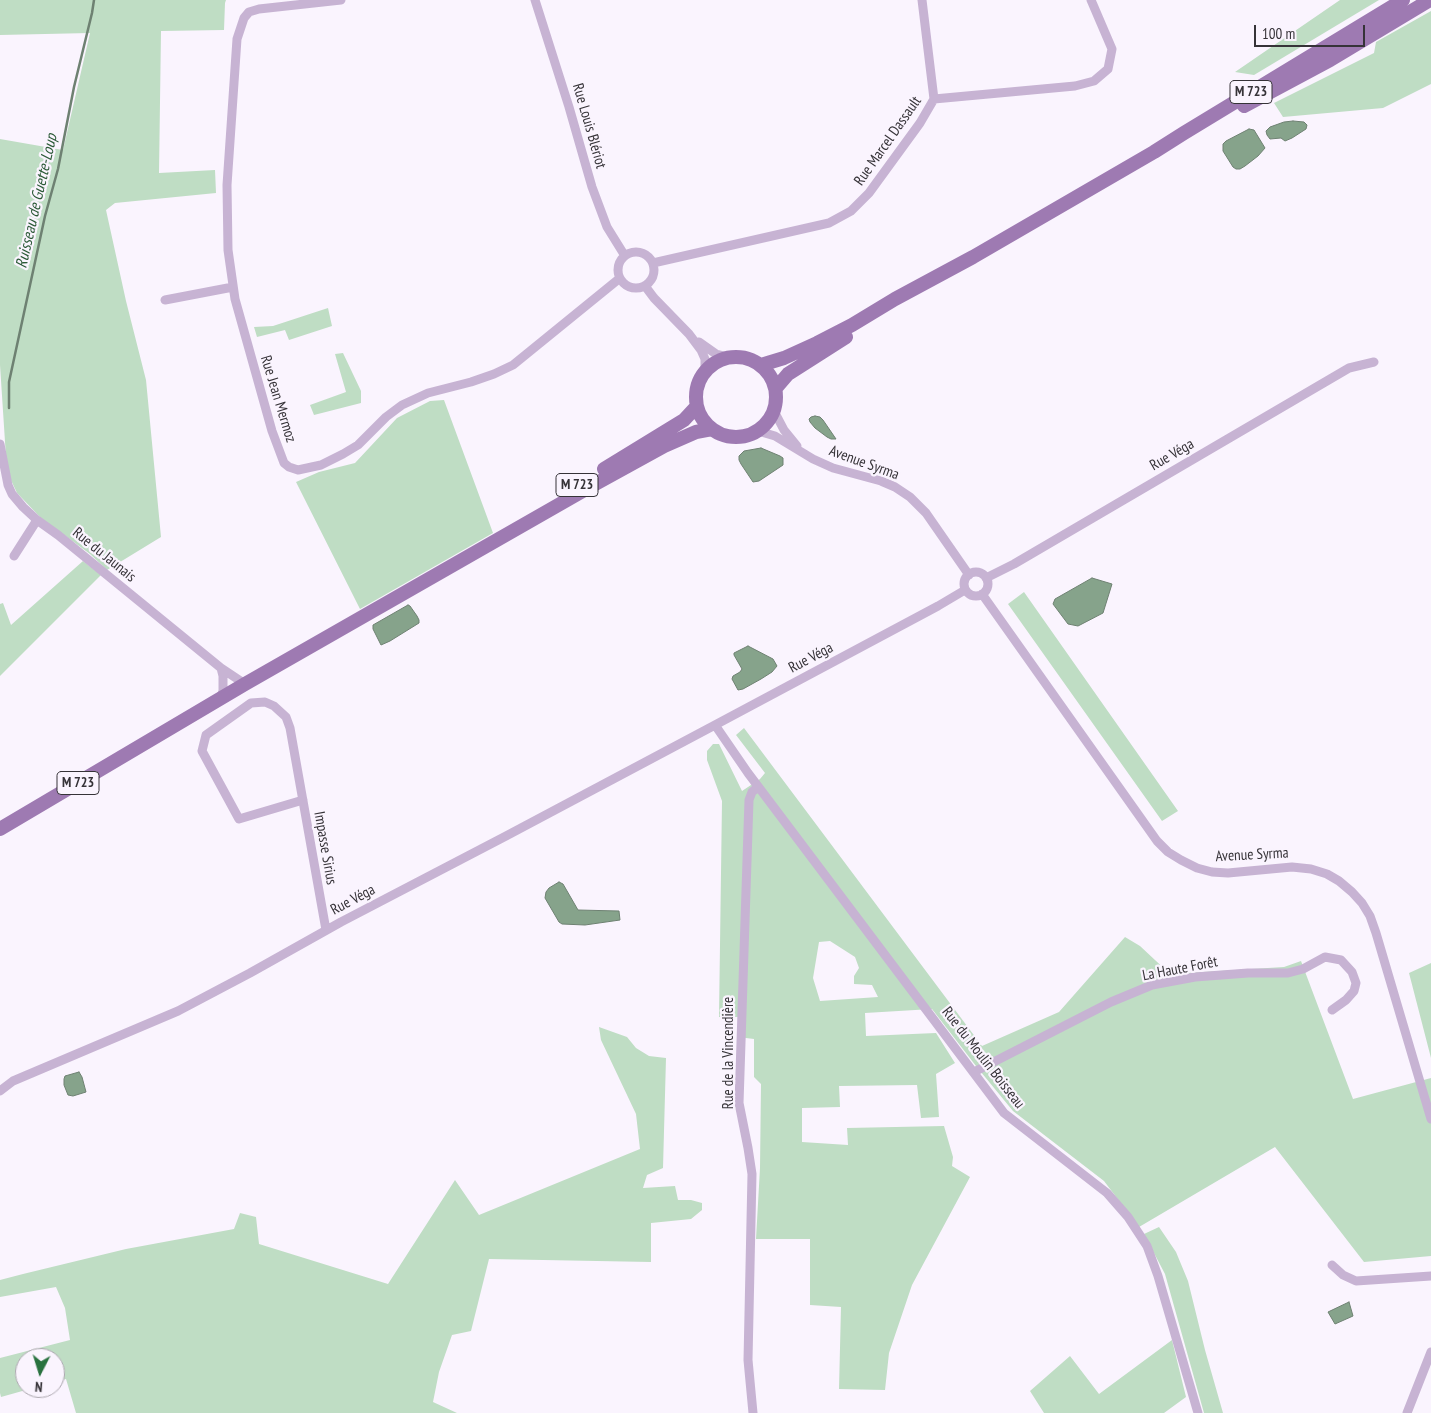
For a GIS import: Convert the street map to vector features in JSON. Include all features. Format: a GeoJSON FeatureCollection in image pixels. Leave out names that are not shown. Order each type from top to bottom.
{"type":"FeatureCollection","features":[{"type":"Feature","properties":{"kind":"main road","name":"M 723"},"geometry":{"type":"LineString","coordinates":[[761,365],[784,358],[826,338],[973,257],[1154,152],[1403,0]]}},
{"type":"Feature","properties":{"kind":"main road","name":"M 723"},"geometry":{"type":"LineString","coordinates":[[1154,152],[1182,140],[1330,60],[1430,0]]}},
{"type":"Feature","properties":{"kind":"main road","name":"M 723"},"geometry":{"type":"LineString","coordinates":[[776,388],[788,374],[811,358],[973,257]]}},
{"type":"Feature","properties":{"kind":"main road"},"geometry":{"type":"LineString","coordinates":[[728,357],[745,357],[761,365],[771,376],[776,388],[777,399],[769,421],[758,431],[743,437],[732,437],[712,429],[704,421],[697,406],[698,382],[704,372],[713,363],[728,357]]}},
{"type":"Feature","properties":{"kind":"main road","name":"M 723"},"geometry":{"type":"LineString","coordinates":[[456,563],[511,525],[684,420],[697,406]]}},
{"type":"Feature","properties":{"kind":"main road","name":"M 723"},"geometry":{"type":"LineString","coordinates":[[0,829],[245,684],[664,446],[696,432],[712,429]]}},
{"type":"Feature","properties":{"kind":"street","name":"Rue Jean Mermoz"},"geometry":{"type":"LineString","coordinates":[[341,0],[259,9],[249,12],[244,18],[237,39],[227,185],[228,250],[235,299],[272,431],[284,463],[298,470],[321,465],[358,444],[386,417],[402,405],[428,393],[471,382],[513,365],[620,278]]}},
{"type":"Feature","properties":{"kind":"street","name":"Rue Louis Blériot"},"geometry":{"type":"LineString","coordinates":[[536,0],[592,187],[607,227],[625,256]]}},
{"type":"Feature","properties":{"kind":"street"},"geometry":{"type":"LineString","coordinates":[[922,0],[934,99]]}},
{"type":"Feature","properties":{"kind":"street","name":"Rue Marcel Dassault"},"geometry":{"type":"LineString","coordinates":[[652,263],[829,223],[851,211],[869,193],[920,122],[934,99],[1075,86],[1094,81],[1108,69],[1112,48],[1091,0]]}},
{"type":"Feature","properties":{"kind":"street"},"geometry":{"type":"LineString","coordinates":[[630,253],[646,255],[652,263],[654,273],[645,286],[631,287],[620,278],[618,269],[625,256],[630,253]]}},
{"type":"Feature","properties":{"kind":"street"},"geometry":{"type":"LineString","coordinates":[[645,286],[689,334],[709,350],[728,357]]}},
{"type":"Feature","properties":{"kind":"street"},"geometry":{"type":"LineString","coordinates":[[165,300],[233,287]]}},
{"type":"Feature","properties":{"kind":"street"},"geometry":{"type":"LineString","coordinates":[[689,334],[703,354],[705,360],[704,372]]}},
{"type":"Feature","properties":{"kind":"street","name":"Rue Véga"},"geometry":{"type":"LineString","coordinates":[[986,578],[1014,564],[1349,368],[1374,362]]}},
{"type":"Feature","properties":{"kind":"street","name":"Avenue Syrma"},"geometry":{"type":"LineString","coordinates":[[774,411],[784,430],[802,452]]}},
{"type":"Feature","properties":{"kind":"street","name":"Avenue Syrma"},"geometry":{"type":"LineString","coordinates":[[758,431],[775,436],[833,468],[881,481],[895,487],[910,497],[926,513],[969,574]]}},
{"type":"Feature","properties":{"kind":"street","name":"Rue du Jaunais"},"geometry":{"type":"LineString","coordinates":[[0,444],[8,485],[12,494],[37,520],[221,668],[245,684]]}},
{"type":"Feature","properties":{"kind":"street"},"geometry":{"type":"LineString","coordinates":[[14,556],[37,520]]}},
{"type":"Feature","properties":{"kind":"street"},"geometry":{"type":"LineString","coordinates":[[980,573],[986,578],[987,589],[982,594],[974,596],[967,593],[964,580],[969,574],[980,573]]}},
{"type":"Feature","properties":{"kind":"street","name":"Rue Véga"},"geometry":{"type":"LineString","coordinates":[[0,1091],[13,1081],[178,1011],[326,930],[933,609],[965,590]]}},
{"type":"Feature","properties":{"kind":"street","name":"Avenue Syrma"},"geometry":{"type":"LineString","coordinates":[[982,594],[1156,841],[1168,852],[1197,868],[1212,872],[1228,873],[1292,867],[1311,869],[1327,874],[1339,881],[1362,903],[1370,916],[1376,933],[1431,1119]]}},
{"type":"Feature","properties":{"kind":"street"},"geometry":{"type":"LineString","coordinates":[[220,700],[223,691],[221,668]]}},
{"type":"Feature","properties":{"kind":"street","name":"Impasse Sirius"},"geometry":{"type":"LineString","coordinates":[[303,800],[239,819],[202,751],[206,735],[250,703],[265,702],[274,706],[286,717],[290,728],[303,800],[326,930]]}},
{"type":"Feature","properties":{"kind":"street","name":"Rue du Moulin Boisseau"},"geometry":{"type":"LineString","coordinates":[[718,724],[758,786],[1004,1113],[1106,1193],[1128,1217],[1147,1246],[1158,1276],[1198,1413]]}},
{"type":"Feature","properties":{"kind":"street","name":"Rue de la Vincendière"},"geometry":{"type":"LineString","coordinates":[[752,1413],[748,1360],[752,1174],[739,1103],[749,800],[752,792],[758,786]]}},
{"type":"Feature","properties":{"kind":"street","name":"La Haute Forêt"},"geometry":{"type":"LineString","coordinates":[[974,1072],[1111,1002],[1152,985],[1195,977],[1248,972],[1288,973],[1303,969],[1325,957],[1341,960],[1352,972],[1356,983],[1354,991],[1346,1000],[1332,1010]]}},
{"type":"Feature","properties":{"kind":"street"},"geometry":{"type":"LineString","coordinates":[[1332,1265],[1342,1275],[1356,1281],[1431,1276]]}},
{"type":"Feature","properties":{"kind":"street"},"geometry":{"type":"LineString","coordinates":[[1407,1413],[1431,1352]]}},
{"type":"Feature","properties":{"kind":"shaded area"},"geometry":{"type":"Polygon","coordinates":[[[0,0],[226,0],[224,30],[161,31],[159,173],[215,170],[216,193],[115,203],[106,210],[146,380],[161,537],[107,570],[90,554],[41,518],[17,493],[10,478],[6,457],[0,365],[0,139],[63,150],[90,33],[0,35],[0,0]]]}},
{"type":"Feature","properties":{"kind":"shaded area"},"geometry":{"type":"Polygon","coordinates":[[[1340,0],[1379,0],[1254,75],[1235,72],[1340,0]]]}},
{"type":"Feature","properties":{"kind":"shaded area"},"geometry":{"type":"Polygon","coordinates":[[[1431,11],[1431,84],[1383,108],[1283,117],[1274,103],[1374,53],[1376,42],[1431,11]]]}},
{"type":"Feature","properties":{"kind":"shaded area"},"geometry":{"type":"Polygon","coordinates":[[[1293,121],[1304,122],[1307,125],[1306,129],[1285,141],[1281,138],[1270,139],[1267,135],[1266,131],[1270,127],[1293,121]]]}},
{"type":"Feature","properties":{"kind":"shaded area"},"geometry":{"type":"Polygon","coordinates":[[[1249,129],[1254,130],[1265,148],[1245,166],[1236,169],[1223,151],[1223,144],[1249,129]]]}},
{"type":"Feature","properties":{"kind":"shaded area"},"geometry":{"type":"Polygon","coordinates":[[[328,308],[332,326],[289,340],[285,330],[257,337],[254,327],[273,326],[328,308]]]}},
{"type":"Feature","properties":{"kind":"shaded area"},"geometry":{"type":"Polygon","coordinates":[[[343,353],[361,391],[361,403],[314,415],[310,405],[346,392],[335,354],[343,353]]]}},
{"type":"Feature","properties":{"kind":"shaded area"},"geometry":{"type":"Polygon","coordinates":[[[444,400],[493,533],[360,609],[296,482],[319,472],[355,463],[397,418],[430,401],[444,400]]]}},
{"type":"Feature","properties":{"kind":"shaded area"},"geometry":{"type":"Polygon","coordinates":[[[815,416],[823,420],[836,439],[827,437],[815,428],[809,419],[815,416]]]}},
{"type":"Feature","properties":{"kind":"shaded area"},"geometry":{"type":"Polygon","coordinates":[[[761,448],[783,458],[783,465],[759,481],[753,482],[741,464],[739,456],[744,451],[761,448]]]}},
{"type":"Feature","properties":{"kind":"shaded area"},"geometry":{"type":"Polygon","coordinates":[[[83,561],[101,575],[0,676],[0,604],[3,603],[11,625],[83,561]]]}},
{"type":"Feature","properties":{"kind":"shaded area"},"geometry":{"type":"Polygon","coordinates":[[[1092,578],[1112,584],[1103,613],[1078,626],[1068,624],[1053,604],[1055,599],[1092,578]]]}},
{"type":"Feature","properties":{"kind":"shaded area"},"geometry":{"type":"Polygon","coordinates":[[[1024,592],[1178,811],[1162,821],[1008,604],[1024,592]]]}},
{"type":"Feature","properties":{"kind":"shaded area"},"geometry":{"type":"Polygon","coordinates":[[[408,605],[417,616],[419,623],[381,645],[373,625],[408,605]]]}},
{"type":"Feature","properties":{"kind":"shaded area"},"geometry":{"type":"Polygon","coordinates":[[[748,646],[773,659],[777,666],[772,672],[761,679],[738,690],[732,679],[742,669],[734,653],[748,646]]]}},
{"type":"Feature","properties":{"kind":"shaded area"},"geometry":{"type":"Polygon","coordinates":[[[744,728],[982,1046],[1059,1012],[1125,937],[1140,946],[1170,974],[1284,967],[1301,961],[1353,1099],[1431,1078],[1431,1256],[1364,1262],[1275,1147],[1139,1227],[1104,1181],[1013,1111],[932,1009],[865,1013],[866,1036],[936,1033],[955,1063],[936,1074],[939,1117],[921,1118],[917,1085],[839,1086],[840,1107],[802,1108],[802,1142],[848,1145],[847,1128],[944,1126],[953,1157],[952,1166],[970,1177],[912,1285],[889,1353],[885,1390],[839,1389],[841,1307],[810,1305],[810,1239],[756,1239],[760,1168],[761,1084],[754,1077],[754,1039],[738,1037],[738,1017],[719,1017],[722,801],[707,760],[707,751],[713,744],[719,744],[742,791],[760,779],[765,773],[736,735],[744,728]],[[830,941],[819,942],[813,978],[820,1001],[878,997],[872,985],[854,984],[854,976],[859,968],[855,957],[830,941]]]}},
{"type":"Feature","properties":{"kind":"shaded area"},"geometry":{"type":"Polygon","coordinates":[[[559,882],[563,884],[578,910],[619,911],[620,920],[585,925],[562,924],[545,898],[549,888],[559,882]]]}},
{"type":"Feature","properties":{"kind":"shaded area"},"geometry":{"type":"Polygon","coordinates":[[[1431,963],[1431,1058],[1409,973],[1431,963]]]}},
{"type":"Feature","properties":{"kind":"shaded area"},"geometry":{"type":"Polygon","coordinates":[[[599,1027],[627,1037],[636,1048],[649,1056],[666,1058],[663,1168],[647,1175],[643,1188],[675,1186],[678,1200],[691,1200],[702,1203],[702,1210],[691,1219],[651,1223],[651,1262],[489,1259],[471,1331],[452,1335],[439,1372],[433,1402],[457,1413],[76,1413],[65,1379],[65,1348],[39,1348],[70,1340],[65,1308],[56,1287],[0,1297],[0,1280],[126,1249],[234,1229],[240,1213],[256,1217],[259,1244],[388,1284],[455,1180],[479,1215],[640,1149],[636,1114],[601,1040],[599,1027]]]}},
{"type":"Feature","properties":{"kind":"shaded area"},"geometry":{"type":"Polygon","coordinates":[[[79,1072],[86,1092],[73,1096],[68,1095],[64,1085],[65,1076],[79,1072]]]}},
{"type":"Feature","properties":{"kind":"shaded area"},"geometry":{"type":"Polygon","coordinates":[[[1159,1227],[1176,1252],[1188,1281],[1223,1413],[1204,1413],[1165,1274],[1144,1234],[1159,1227]]]}},
{"type":"Feature","properties":{"kind":"shaded area"},"geometry":{"type":"Polygon","coordinates":[[[1349,1302],[1353,1316],[1335,1324],[1328,1312],[1349,1302]]]}},
{"type":"Feature","properties":{"kind":"shaded area"},"geometry":{"type":"Polygon","coordinates":[[[1172,1340],[1186,1397],[1164,1413],[1044,1413],[1030,1391],[1070,1356],[1099,1394],[1172,1340]]]}},
{"type":"Feature","properties":{"kind":"shaded area"},"geometry":{"type":"Polygon","coordinates":[[[15,1354],[15,1393],[1,1397],[0,1393],[0,1358],[15,1354]]]}},
{"type":"Feature","properties":{"kind":"waterway","name":"Ruisseau de Guette-Loup"},"geometry":{"type":"LineString","coordinates":[[9,408],[9,382],[45,216],[58,169],[94,0]]}}]}
